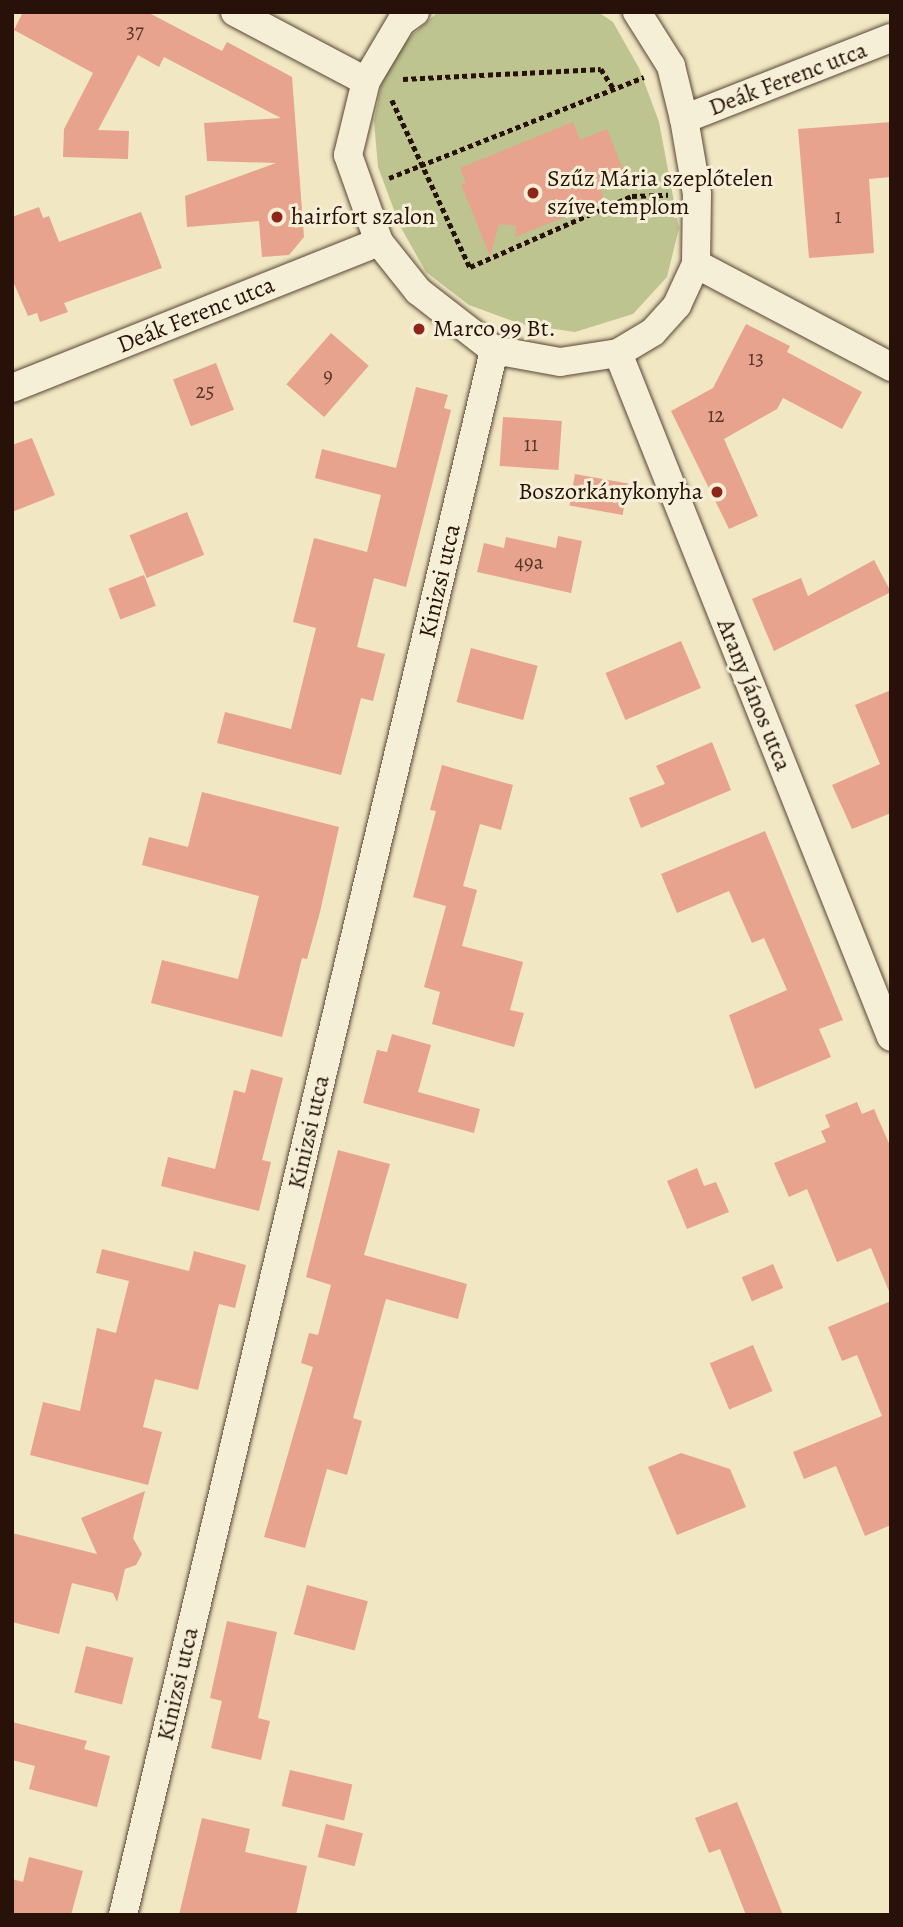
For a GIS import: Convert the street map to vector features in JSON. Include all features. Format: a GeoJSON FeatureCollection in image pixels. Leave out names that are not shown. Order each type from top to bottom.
{"type":"FeatureCollection","features":[{"type":"Feature","properties":{"kind":"street"},"geometry":{"type":"LineString","coordinates":[[235,12],[374,81]]}},
{"type":"Feature","properties":{"kind":"street"},"geometry":{"type":"LineString","coordinates":[[415,12],[401,22],[374,81],[348,155],[358,190],[379,242],[418,291],[494,350],[560,362],[618,353],[653,332],[677,305],[696,264],[697,194],[684,119],[671,66],[637,12]]}},
{"type":"Feature","properties":{"kind":"street","name":"Deák Ferenc utca"},"geometry":{"type":"LineString","coordinates":[[684,119],[891,38]]}},
{"type":"Feature","properties":{"kind":"street","name":"Deák Ferenc utca"},"geometry":{"type":"LineString","coordinates":[[12,388],[379,242]]}},
{"type":"Feature","properties":{"kind":"street"},"geometry":{"type":"LineString","coordinates":[[696,264],[891,367]]}},
{"type":"Feature","properties":{"kind":"street","name":"Kinizsi utca"},"geometry":{"type":"LineString","coordinates":[[123,1915],[494,350]]}},
{"type":"Feature","properties":{"kind":"street","name":"Arany János utca"},"geometry":{"type":"LineString","coordinates":[[618,353],[891,1037]]}},
{"type":"Feature","properties":{"kind":"path"},"geometry":{"type":"LineString","coordinates":[[358,190],[671,66]]}},
{"type":"Feature","properties":{"kind":"path"},"geometry":{"type":"LineString","coordinates":[[614,89],[601,69],[374,81],[425,164],[470,267],[632,197],[697,194]]}},
{"type":"Feature","properties":{"kind":"green space"},"geometry":{"type":"Polygon","coordinates":[[[438,12],[598,12],[613,22],[639,68],[659,122],[679,228],[667,277],[633,314],[575,332],[521,324],[469,305],[426,272],[400,226],[378,167],[374,121],[384,72],[409,38],[438,12]]]}},
{"type":"Feature","properties":{"kind":"building"},"geometry":{"type":"Polygon","coordinates":[[[23,12],[147,12],[222,51],[227,42],[292,77],[304,237],[289,255],[262,257],[259,221],[187,227],[185,196],[276,163],[207,161],[204,123],[281,118],[164,57],[159,67],[138,55],[98,130],[129,131],[128,159],[63,157],[64,129],[93,73],[14,30],[23,12]]]}},
{"type":"Feature","properties":{"kind":"building","name":"Szűz Mária szeplőtelen szíve templom"},"geometry":{"type":"Polygon","coordinates":[[[573,122],[580,140],[607,129],[624,172],[598,183],[605,201],[515,237],[516,226],[499,224],[490,256],[461,184],[466,183],[460,168],[573,122]]]}},
{"type":"Feature","properties":{"kind":"building"},"geometry":{"type":"Polygon","coordinates":[[[891,122],[891,177],[869,179],[874,253],[809,258],[798,129],[891,122]]]}},
{"type":"Feature","properties":{"kind":"building"},"geometry":{"type":"Polygon","coordinates":[[[39,207],[43,218],[49,216],[59,242],[141,212],[162,268],[64,303],[68,312],[40,322],[37,313],[28,316],[12,279],[12,217],[39,207]]]}},
{"type":"Feature","properties":{"kind":"building"},"geometry":{"type":"Polygon","coordinates":[[[746,324],[790,346],[787,352],[862,392],[842,429],[783,398],[777,409],[724,439],[758,516],[729,529],[671,411],[713,388],[746,324]]]}},
{"type":"Feature","properties":{"kind":"building"},"geometry":{"type":"Polygon","coordinates":[[[331,333],[369,366],[324,417],[286,384],[331,333]]]}},
{"type":"Feature","properties":{"kind":"building"},"geometry":{"type":"Polygon","coordinates":[[[216,363],[234,410],[191,426],[173,379],[216,363]]]}},
{"type":"Feature","properties":{"kind":"building"},"geometry":{"type":"Polygon","coordinates":[[[416,387],[448,395],[444,408],[451,410],[406,587],[374,578],[357,647],[385,654],[373,701],[361,698],[341,775],[217,743],[225,712],[291,729],[316,628],[293,622],[314,538],[367,552],[381,495],[315,478],[322,449],[396,468],[416,387]]]}},
{"type":"Feature","properties":{"kind":"building"},"geometry":{"type":"Polygon","coordinates":[[[503,417],[562,421],[558,470],[500,466],[503,417]]]}},
{"type":"Feature","properties":{"kind":"building"},"geometry":{"type":"Polygon","coordinates":[[[32,438],[55,495],[12,512],[12,445],[32,438]]]}},
{"type":"Feature","properties":{"kind":"building"},"geometry":{"type":"Polygon","coordinates":[[[575,474],[628,483],[623,515],[569,506],[575,474]]]}},
{"type":"Feature","properties":{"kind":"building"},"geometry":{"type":"Polygon","coordinates":[[[187,512],[204,555],[147,578],[130,535],[187,512]]]}},
{"type":"Feature","properties":{"kind":"building"},"geometry":{"type":"Polygon","coordinates":[[[558,536],[582,541],[571,593],[477,572],[484,543],[504,548],[506,537],[556,548],[558,536]]]}},
{"type":"Feature","properties":{"kind":"building"},"geometry":{"type":"Polygon","coordinates":[[[874,560],[891,592],[774,651],[752,599],[801,578],[808,596],[874,560]]]}},
{"type":"Feature","properties":{"kind":"building"},"geometry":{"type":"Polygon","coordinates":[[[144,575],[156,606],[120,619],[109,589],[144,575]]]}},
{"type":"Feature","properties":{"kind":"building"},"geometry":{"type":"Polygon","coordinates":[[[681,641],[701,688],[625,720],[606,673],[681,641]]]}},
{"type":"Feature","properties":{"kind":"building"},"geometry":{"type":"Polygon","coordinates":[[[471,648],[538,666],[523,720],[457,702],[471,648]]]}},
{"type":"Feature","properties":{"kind":"building"},"geometry":{"type":"Polygon","coordinates":[[[891,690],[891,813],[852,829],[832,785],[880,764],[855,705],[891,690]]]}},
{"type":"Feature","properties":{"kind":"building"},"geometry":{"type":"Polygon","coordinates":[[[712,742],[731,790],[641,828],[629,798],[665,784],[656,766],[712,742]]]}},
{"type":"Feature","properties":{"kind":"building"},"geometry":{"type":"Polygon","coordinates":[[[442,765],[513,785],[501,830],[480,824],[463,886],[477,890],[462,946],[523,962],[510,1010],[524,1013],[514,1047],[432,1024],[440,992],[424,987],[446,906],[413,897],[436,811],[430,810],[442,765]]]}},
{"type":"Feature","properties":{"kind":"building"},"geometry":{"type":"Polygon","coordinates":[[[202,792],[339,827],[320,912],[307,959],[302,958],[282,1037],[151,1003],[162,960],[238,979],[259,896],[142,865],[149,837],[188,847],[202,792]]]}},
{"type":"Feature","properties":{"kind":"building"},"geometry":{"type":"Polygon","coordinates":[[[765,831],[843,1020],[819,1029],[831,1057],[755,1089],[729,1015],[787,990],[764,938],[752,943],[729,891],[677,913],[661,874],[765,831]]]}},
{"type":"Feature","properties":{"kind":"building"},"geometry":{"type":"Polygon","coordinates":[[[392,1034],[431,1045],[418,1092],[480,1109],[474,1133],[363,1103],[377,1050],[387,1052],[392,1034]]]}},
{"type":"Feature","properties":{"kind":"building"},"geometry":{"type":"Polygon","coordinates":[[[251,1069],[283,1078],[262,1160],[271,1162],[259,1211],[161,1186],[168,1157],[215,1169],[234,1090],[245,1093],[251,1069]]]}},
{"type":"Feature","properties":{"kind":"building"},"geometry":{"type":"Polygon","coordinates":[[[857,1102],[862,1114],[874,1109],[891,1148],[891,1296],[871,1248],[837,1262],[807,1189],[789,1197],[774,1163],[826,1142],[821,1131],[830,1127],[825,1115],[857,1102]]]}},
{"type":"Feature","properties":{"kind":"building"},"geometry":{"type":"Polygon","coordinates":[[[338,1150],[390,1164],[364,1255],[467,1284],[458,1319],[386,1299],[353,1418],[362,1421],[347,1475],[327,1469],[305,1548],[264,1537],[313,1367],[301,1363],[309,1333],[318,1335],[331,1285],[306,1277],[338,1150]]]}},
{"type":"Feature","properties":{"kind":"building"},"geometry":{"type":"Polygon","coordinates":[[[697,1168],[704,1186],[716,1182],[729,1212],[687,1229],[667,1181],[697,1168]]]}},
{"type":"Feature","properties":{"kind":"building"},"geometry":{"type":"Polygon","coordinates":[[[102,1249],[189,1271],[194,1251],[246,1265],[235,1308],[219,1304],[198,1390],[155,1379],[143,1427],[162,1432],[148,1485],[30,1455],[43,1402],[80,1411],[97,1328],[116,1333],[129,1281],[96,1273],[102,1249]]]}},
{"type":"Feature","properties":{"kind":"building"},"geometry":{"type":"Polygon","coordinates":[[[773,1264],[783,1288],[752,1301],[742,1277],[773,1264]]]}},
{"type":"Feature","properties":{"kind":"building"},"geometry":{"type":"Polygon","coordinates":[[[891,1301],[891,1525],[865,1536],[836,1466],[804,1479],[793,1452],[882,1416],[857,1355],[842,1361],[828,1327],[891,1301]]]}},
{"type":"Feature","properties":{"kind":"building"},"geometry":{"type":"Polygon","coordinates":[[[753,1345],[773,1391],[729,1409],[710,1363],[753,1345]]]}},
{"type":"Feature","properties":{"kind":"building"},"geometry":{"type":"Polygon","coordinates":[[[681,1453],[730,1469],[746,1507],[677,1535],[648,1467],[681,1453]]]}},
{"type":"Feature","properties":{"kind":"building"},"geometry":{"type":"Polygon","coordinates":[[[145,1491],[133,1538],[142,1554],[136,1565],[125,1569],[117,1602],[113,1593],[72,1583],[59,1634],[12,1622],[12,1533],[97,1554],[81,1518],[145,1491]]]}},
{"type":"Feature","properties":{"kind":"building"},"geometry":{"type":"Polygon","coordinates":[[[307,1585],[368,1601],[355,1651],[294,1634],[307,1585]]]}},
{"type":"Feature","properties":{"kind":"building"},"geometry":{"type":"Polygon","coordinates":[[[227,1621],[277,1632],[258,1718],[270,1721],[261,1760],[211,1748],[222,1701],[210,1698],[227,1621]]]}},
{"type":"Feature","properties":{"kind":"building"},"geometry":{"type":"Polygon","coordinates":[[[86,1646],[134,1658],[122,1704],[74,1693],[86,1646]]]}},
{"type":"Feature","properties":{"kind":"building"},"geometry":{"type":"Polygon","coordinates":[[[12,1722],[87,1741],[84,1749],[110,1756],[97,1807],[29,1789],[35,1766],[12,1760],[12,1722]]]}},
{"type":"Feature","properties":{"kind":"building"},"geometry":{"type":"Polygon","coordinates":[[[290,1770],[352,1784],[344,1820],[282,1806],[290,1770]]]}},
{"type":"Feature","properties":{"kind":"building"},"geometry":{"type":"Polygon","coordinates":[[[737,1802],[783,1915],[746,1915],[720,1849],[709,1853],[695,1818],[737,1802]]]}},
{"type":"Feature","properties":{"kind":"building"},"geometry":{"type":"Polygon","coordinates":[[[202,1818],[250,1829],[245,1852],[307,1866],[296,1915],[179,1915],[202,1818]]]}},
{"type":"Feature","properties":{"kind":"building"},"geometry":{"type":"Polygon","coordinates":[[[326,1824],[363,1833],[355,1866],[318,1857],[326,1824]]]}},
{"type":"Feature","properties":{"kind":"building"},"geometry":{"type":"Polygon","coordinates":[[[29,1857],[83,1871],[71,1915],[12,1915],[12,1879],[23,1882],[29,1857]]]}},
{"type":"Feature","properties":{"kind":"place","name":"Szűz Mária szeplőtelen szíve templom"},"geometry":{"type":"Point","coordinates":[533,193]}},
{"type":"Feature","properties":{"kind":"place","name":"hairfort szalon"},"geometry":{"type":"Point","coordinates":[277,217]}},
{"type":"Feature","properties":{"kind":"place","name":"Marco 99 Bt."},"geometry":{"type":"Point","coordinates":[419,329]}},
{"type":"Feature","properties":{"kind":"place","name":"Boszorkánykonyha"},"geometry":{"type":"Point","coordinates":[717,492]}}]}
